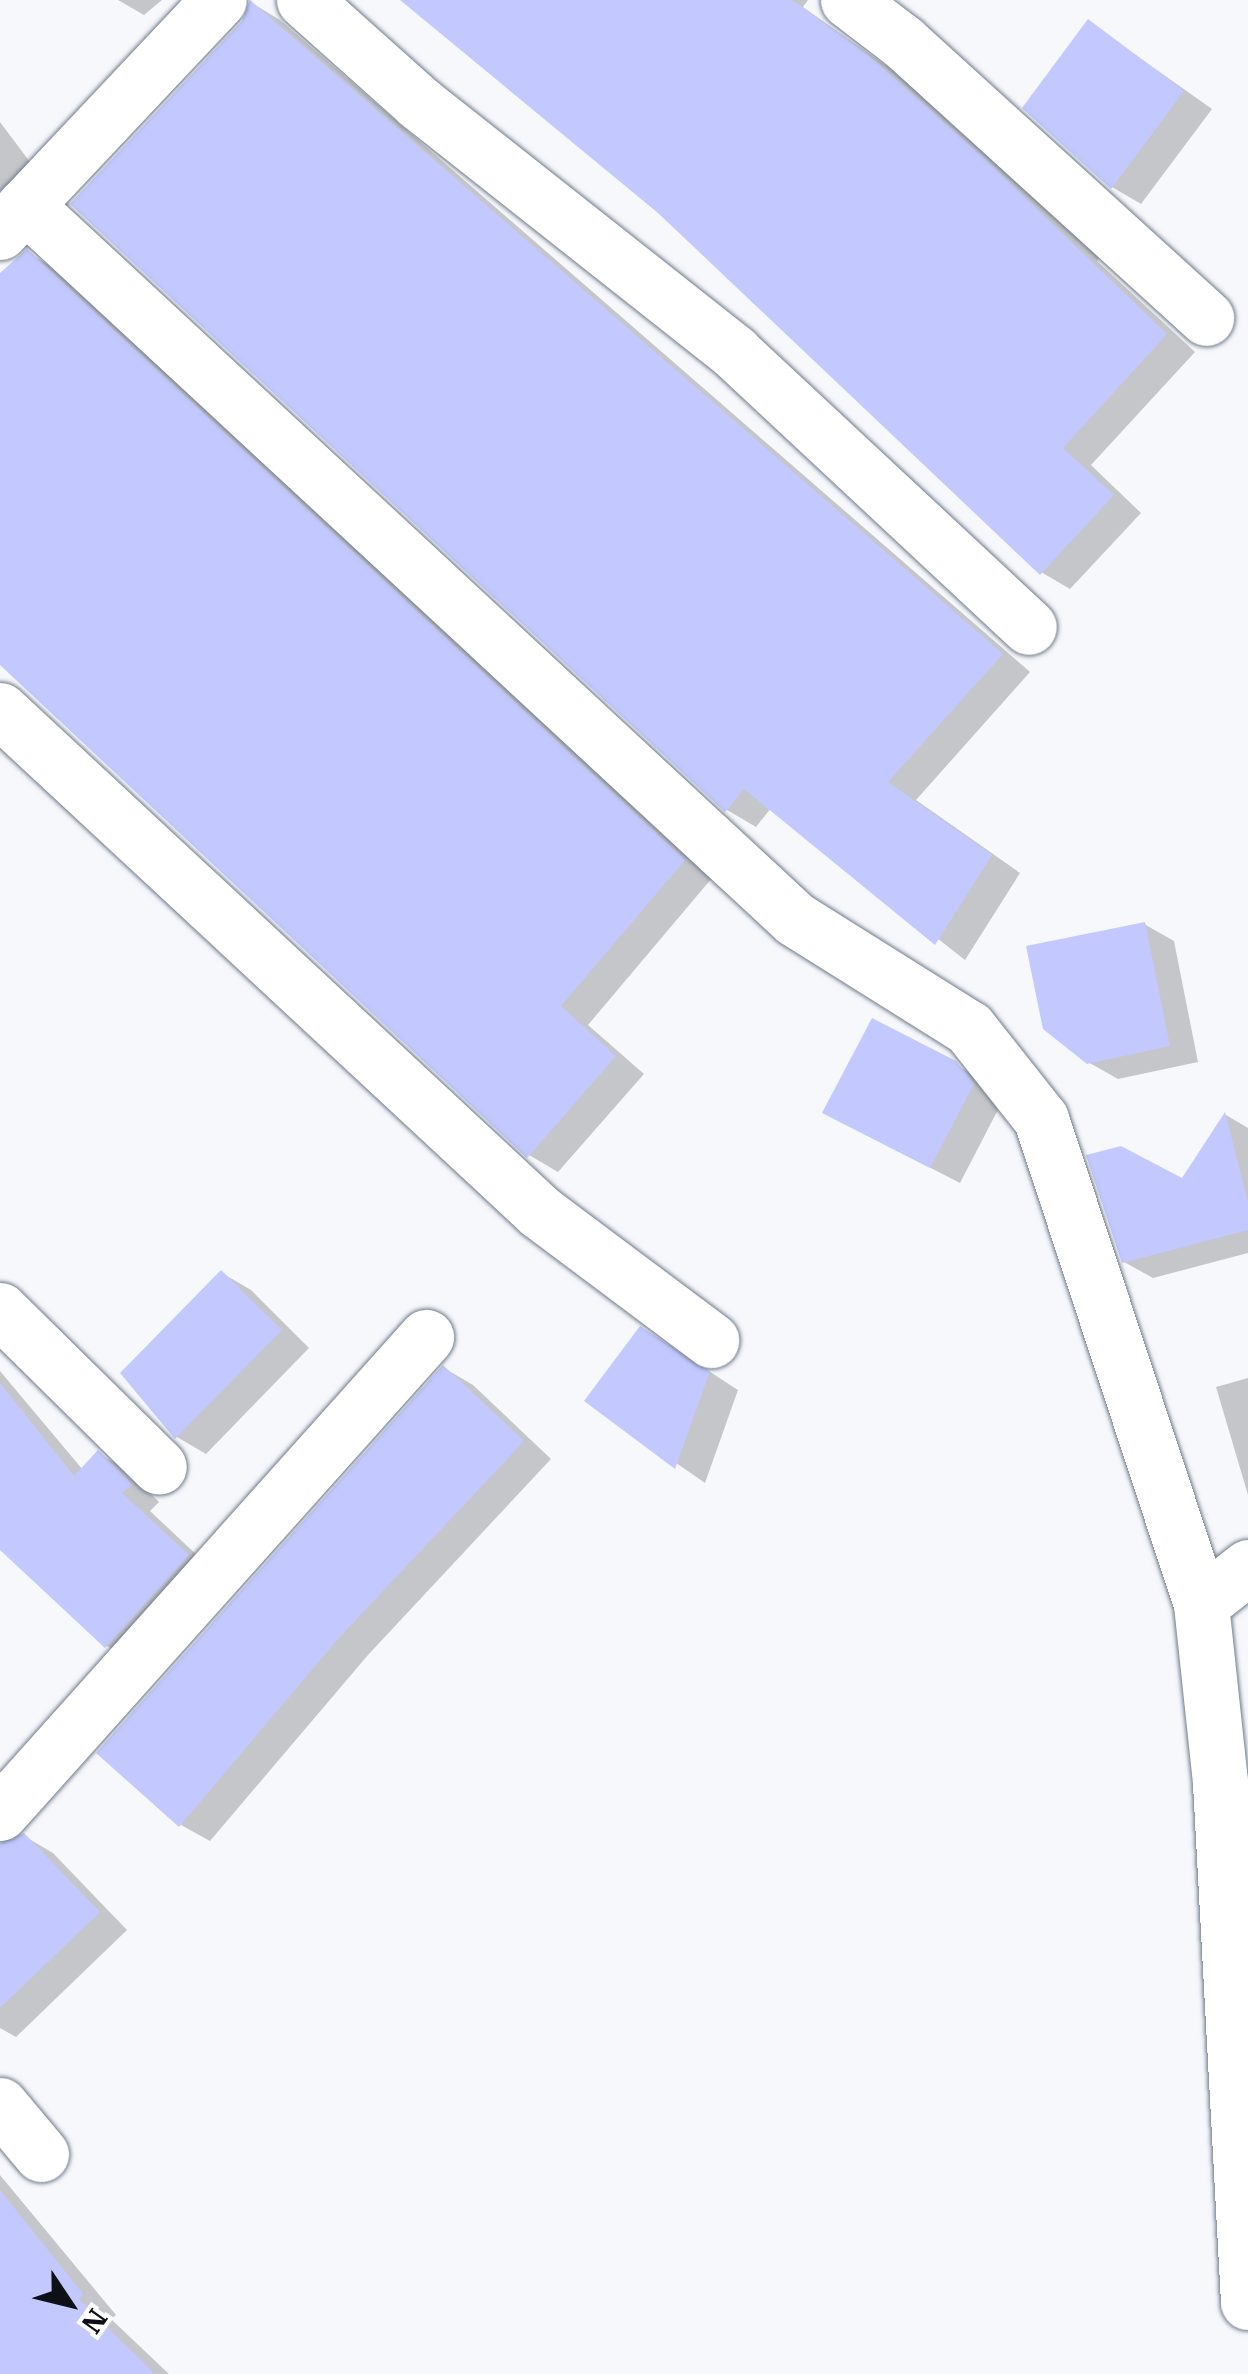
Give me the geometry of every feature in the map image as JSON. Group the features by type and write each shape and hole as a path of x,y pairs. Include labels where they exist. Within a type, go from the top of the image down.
{"street":[{"path":"219,0 12,218 795,920 969,1028 1041,1119 1201,1604 1234,1783 1248,2302"},
{"path":"304,0 418,102 734,352 1029,628"},
{"path":"848,0 903,42 1206,318"},
{"path":"0,710 540,1212 711,1340"},
{"path":"0,1310 159,1467"},
{"path":"0,1813 426,1337"},
{"path":"1201,1604 1248,1567"},
{"path":"0,2105 41,2154"}],"building":[{"path":"250,0 1003,654 888,782 992,855 935,945 744,789 725,812 70,204 242,21"},
{"path":"400,0 792,0 866,53 984,158 1167,334 1063,448 1114,495 1040,575 658,213"},
{"path":"1088,19 1184,91 1111,189 1022,108"},
{"path":"27,249 685,860 561,1006 616,1056 527,1158 0,665 0,273"},
{"path":"1145,922 1170,1046 1087,1064 1043,1029 1026,946"},
{"path":"872,1018 956,1061 974,1084 930,1168 822,1113"},
{"path":"1225,1112 1248,1202 1248,1230 1122,1263 1086,1155 1121,1146 1182,1178"},
{"path":"221,1270 282,1330 175,1439 120,1373"},
{"path":"640,1326 710,1371 675,1469 584,1401"},
{"path":"443,1365 524,1441 338,1639 179,1827 96,1753"},
{"path":"0,1383 74,1476 98,1450 132,1484 122,1493 189,1555 105,1648 0,1550"},
{"path":"24,1833 100,1912 0,2008 0,1843"},
{"path":"0,2190 84,2295 79,2299 155,2374 0,2374"}]}
